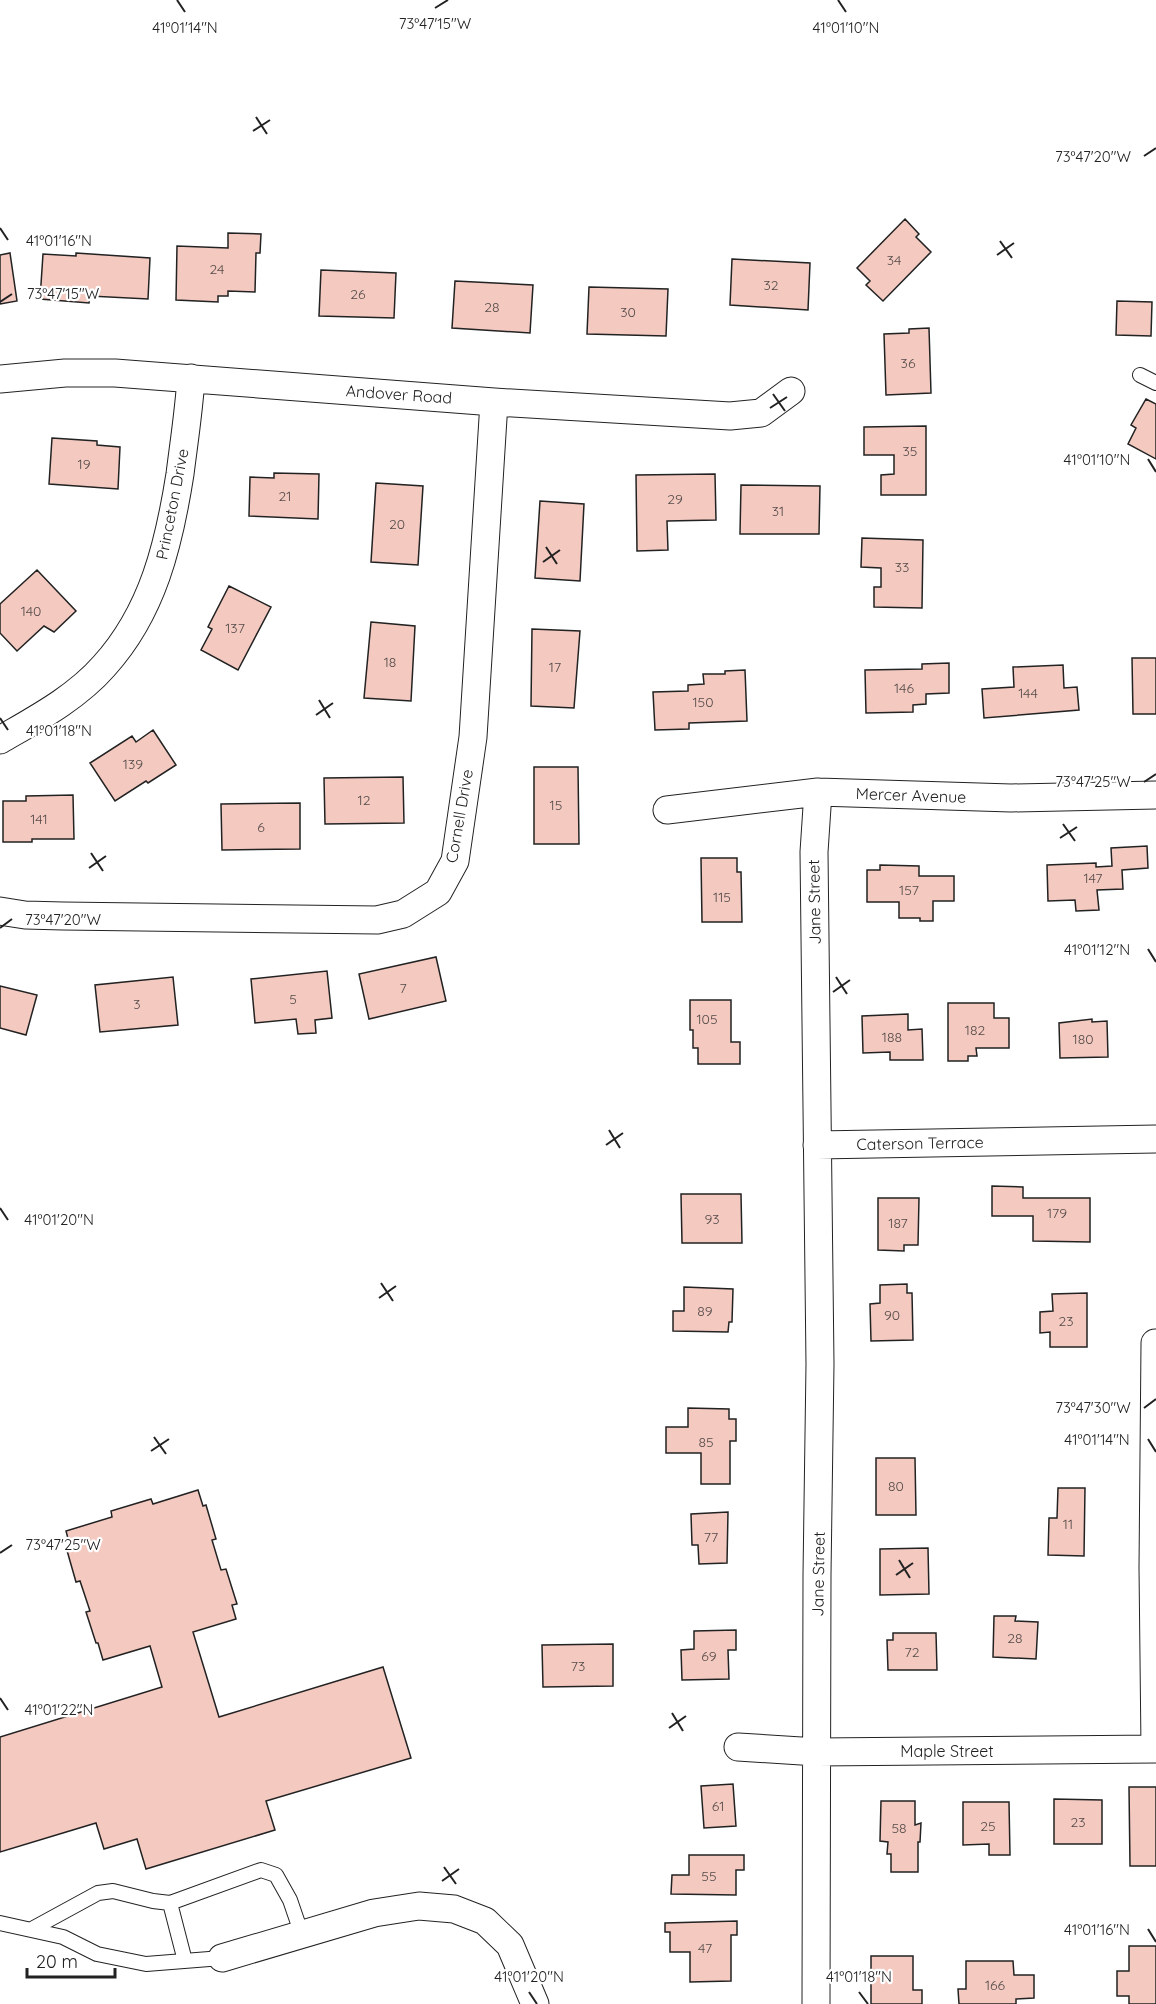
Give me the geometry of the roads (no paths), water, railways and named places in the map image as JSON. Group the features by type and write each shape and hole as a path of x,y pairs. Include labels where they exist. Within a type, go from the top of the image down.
{"street":[{"name":"Andover Road","path":"0,379 65,373 115,373 494,402 730,416 761,413 790,391"},
{"name":"Princeton Drive","path":"0,740 38,718 84,686 120,648 146,604 163,560 172,525 188,416 191,378"},
{"name":"Cornell Drive","path":"0,912 63,916 377,920 403,914 438,892 455,861 473,737 494,402"},
{"name":"Mercer Avenue","path":"667,810 818,792 1011,798 1156,795"},
{"name":"Jane Street","path":"816,2004 820,1364 814,852 818,792"},
{"name":"Caterson Terrace","path":"817,1145 1156,1139"},
{"path":"1155,1343 1153,1568 1156,1749"},
{"name":"Maple Street","path":"738,1748 817,1752 1156,1749"},
{"path":"222,1958 374,1913 419,1906 454,1909 485,1921 510,1945 535,2004"}],"lane":[{"path":"1140,375 1156,383"},
{"path":"32,1929 98,1893 113,1892 170,1903 261,1870 276,1875 290,1900 302,1935"},
{"path":"170,1903 185,1961"},
{"path":"0,1923 63,1937 98,1954 146,1964 222,1958"}]}
